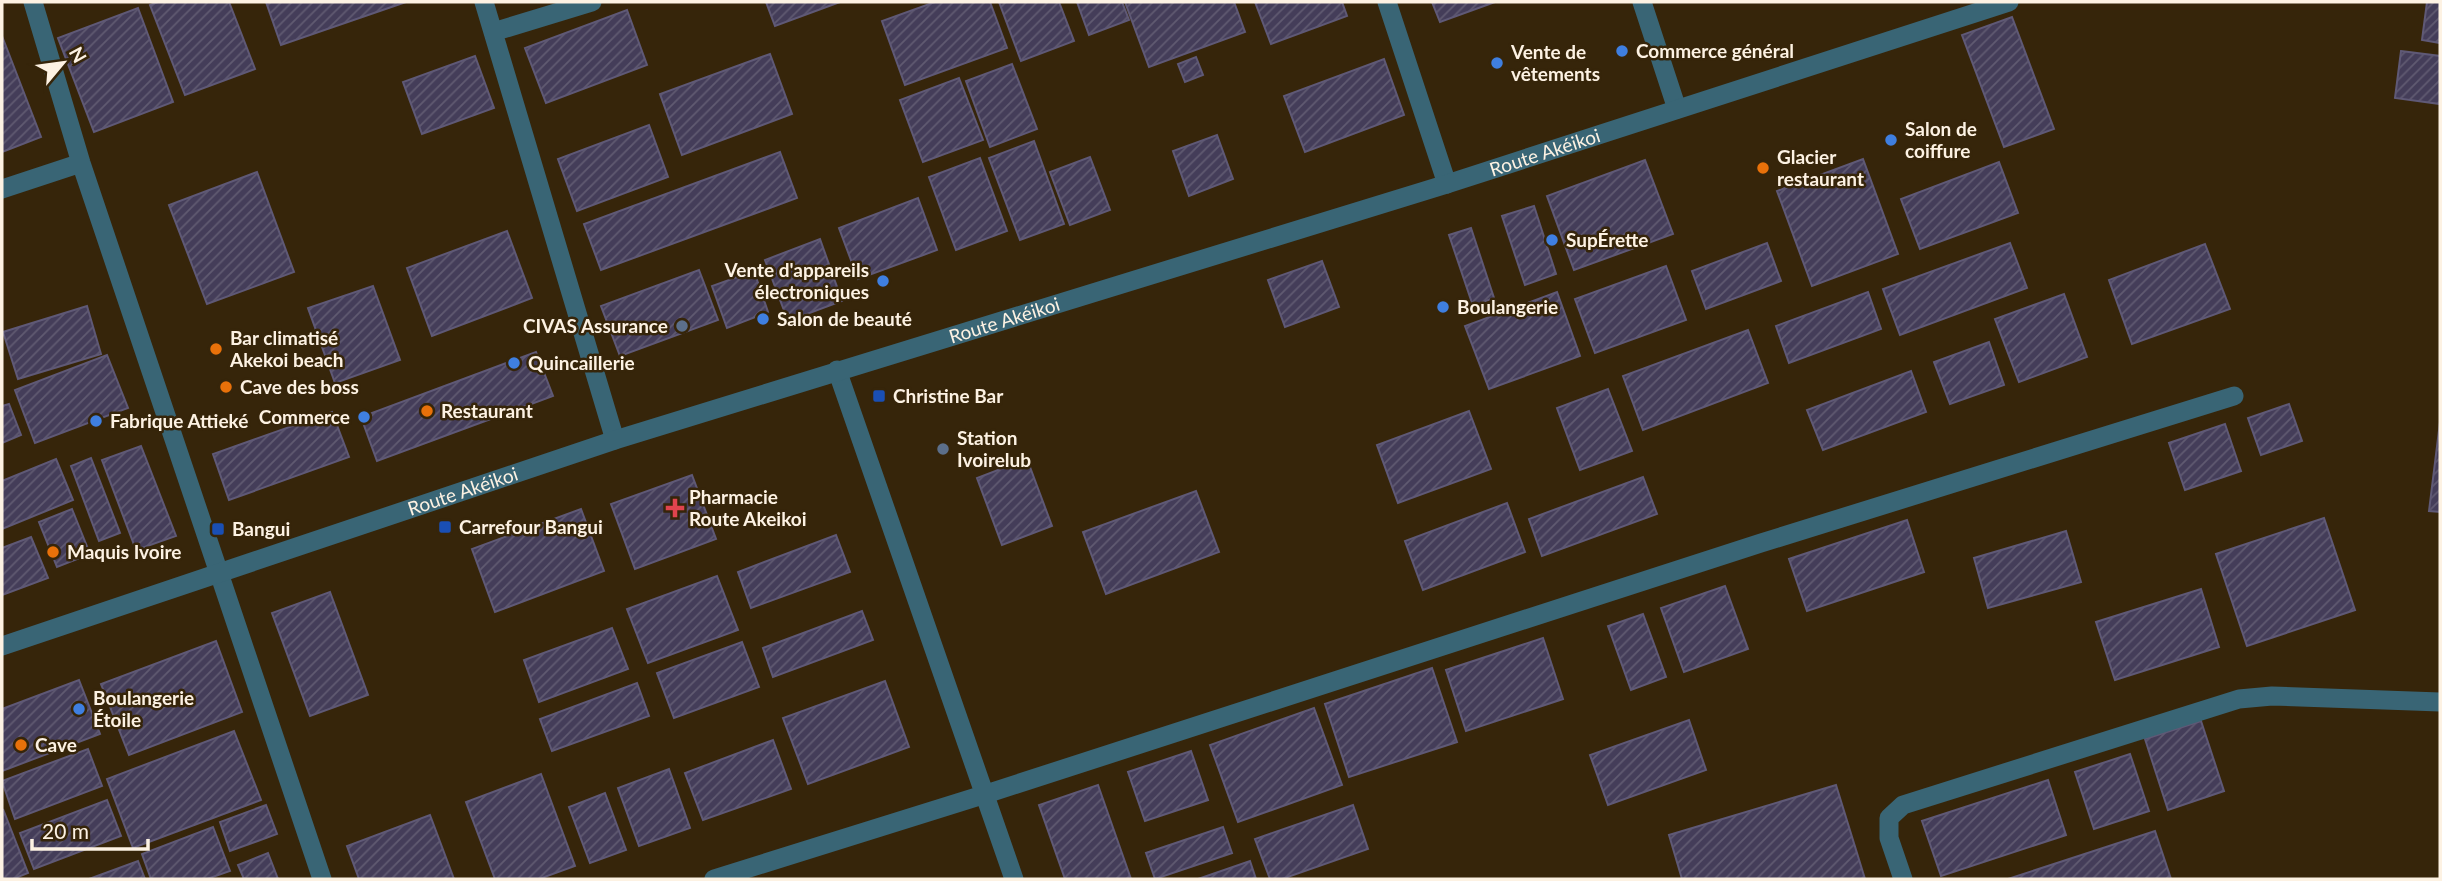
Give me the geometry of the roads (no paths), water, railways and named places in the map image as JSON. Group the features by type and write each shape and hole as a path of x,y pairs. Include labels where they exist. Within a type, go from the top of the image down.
{"street":[{"path":"33,2 81,163 322,879"},
{"path":"484,2 615,440"},
{"path":"493,32 592,2"},
{"path":"1387,2 1447,184"},
{"path":"1642,2 1677,109"},
{"name":"Route Akéikoi","path":"2,646 615,440 1447,184 2009,2"},
{"path":"2,189 81,163"},
{"path":"837,370 1014,879"},
{"path":"714,879 986,794 1761,543 2234,397"},
{"path":"1903,879 1889,838 1888,818 1903,805 2239,699 2272,695 2440,702"}],"place":[{"name":"Commerce général","path":"1622,51"},
{"name":"Vente de vêtements","path":"1497,63"},
{"name":"Salon de coiffure","path":"1891,140"},
{"name":"Glacier restaurant","path":"1763,168"},
{"name":"SupÉrette","path":"1552,240"},
{"name":"Vente d'appareils électroniques","path":"883,281"},
{"name":"Boulangerie","path":"1443,307"},
{"name":"Salon de beauté","path":"763,319"},
{"name":"CIVAS Assurance","path":"682,326"},
{"name":"Bar climatisé Akekoi beach","path":"216,349"},
{"name":"Quincaillerie","path":"514,363"},
{"name":"Cave des boss","path":"226,387"},
{"name":"Christine Bar","path":"879,396"},
{"name":"Restaurant","path":"427,411"},
{"name":"Commerce","path":"364,417"},
{"name":"Fabrique Attieké","path":"96,421"},
{"name":"Station Ivoirelub","path":"943,449"},
{"name":"Pharmacie Route Akeikoi","path":"675,508"},
{"name":"Carrefour Bangui","path":"445,527"},
{"name":"Bangui","path":"218,529"},
{"name":"Maquis Ivoire","path":"53,552"},
{"name":"Boulangerie Étoile","path":"79,709"},
{"name":"Cave","path":"21,745"}]}
